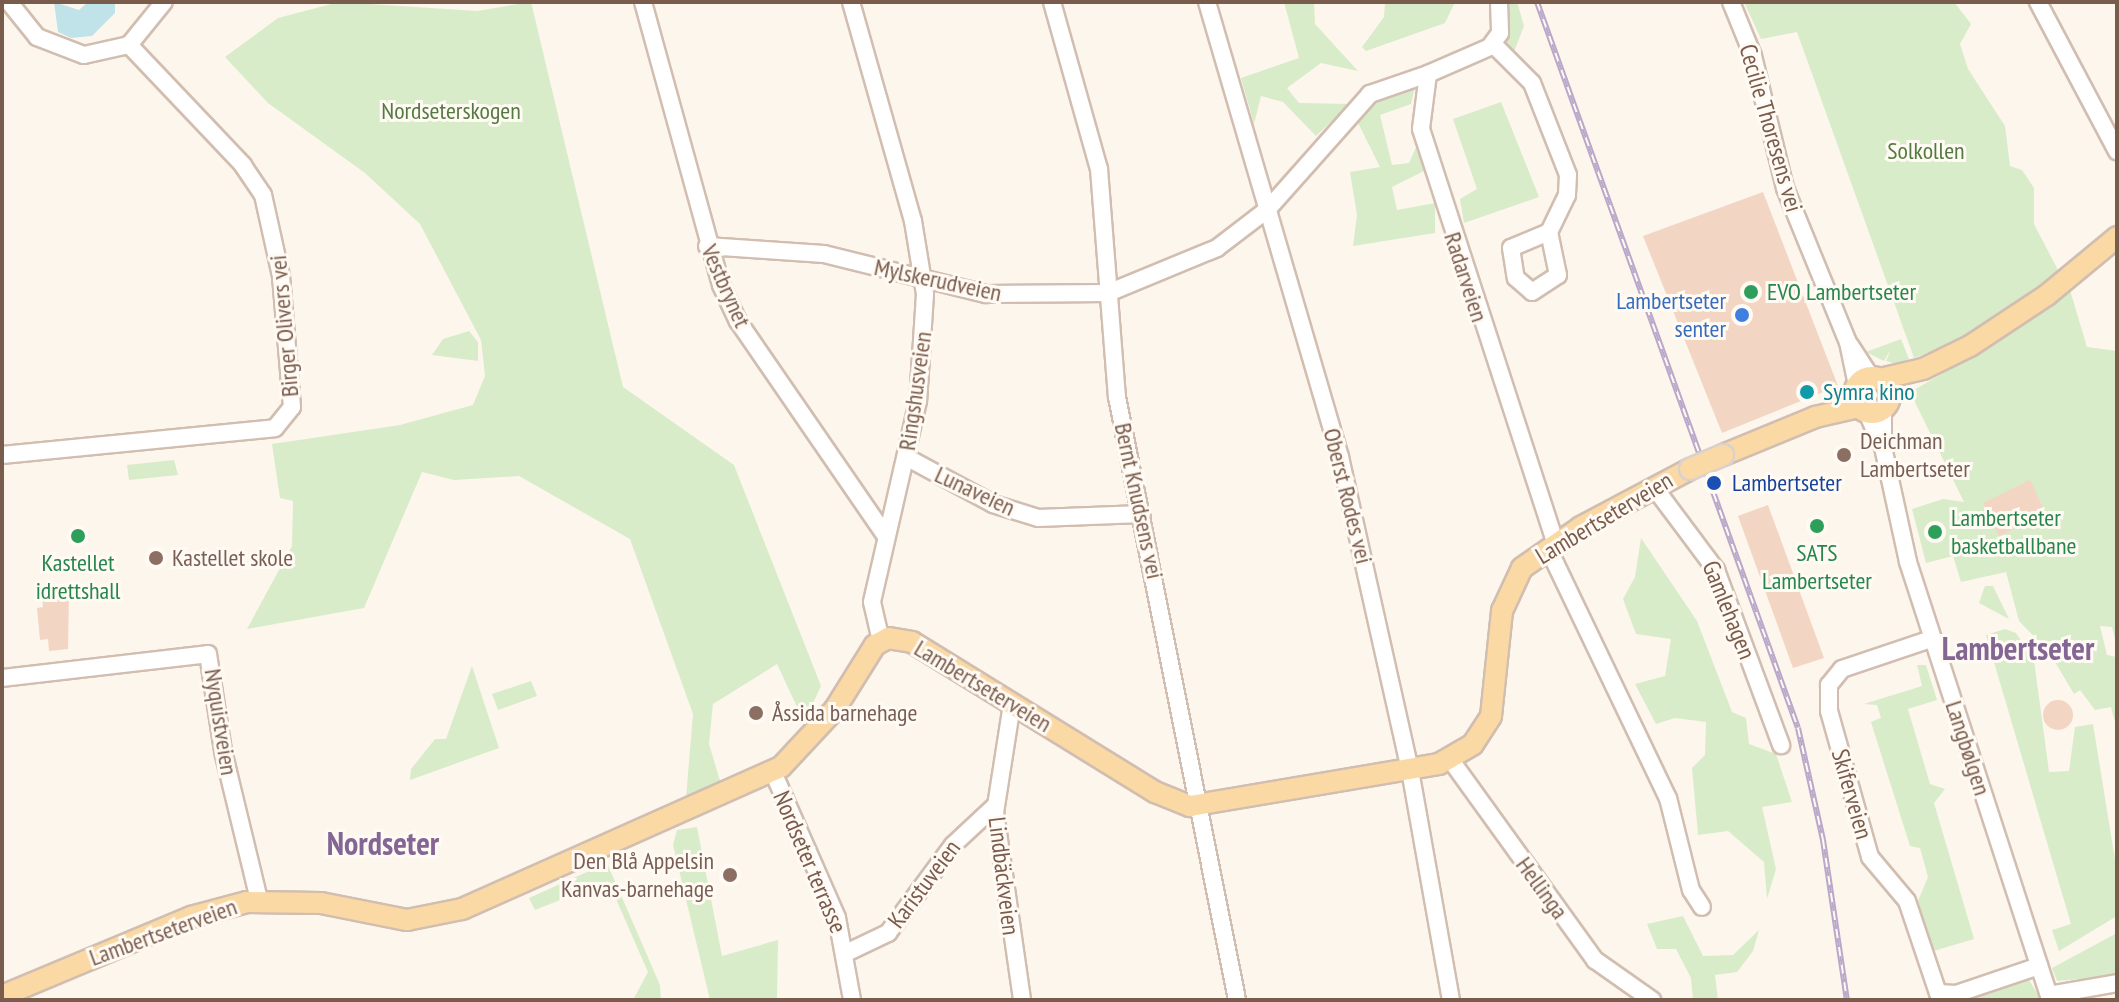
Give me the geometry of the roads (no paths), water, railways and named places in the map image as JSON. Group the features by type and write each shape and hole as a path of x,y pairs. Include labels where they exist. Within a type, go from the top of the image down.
{"main road":[{"name":"Lambertseterveien","path":"2,998 191,917 259,900 321,903 407,920 448,915 773,772 819,730 881,640 912,642 1162,796 1202,806 1410,770 1450,759 1473,744 1488,722 1507,593 1522,568 1552,546 1654,487 1690,469 1870,395 2010,322 2117,237"}],"street":[{"path":"9,2 29,31 60,51 84,55 129,45 164,2"},
{"name":"Vestbrynet","path":"643,2 707,246 738,321 885,535"},
{"name":"Ringshusveien","path":"851,2 913,221 924,280 922,375 872,602 881,640"},
{"name":"Bernt Knudsens vei","path":"1052,2 1099,169 1111,359 1202,806 1237,1000"},
{"name":"Oberst Rodes vei","path":"1207,2 1336,442 1410,770 1451,1000"},
{"path":"1428,74 1493,44 1502,24 1499,2"},
{"name":"Cecilie Thoresens vei","path":"1731,2 1753,56 1785,188 1870,395"},
{"path":"2038,2 2117,151"},
{"path":"1493,44 1532,83 1568,175 1567,195 1549,232"},
{"name":"Birger Olivers vei","path":"2,455 275,428 292,407 281,276 263,195 243,165 129,45"},
{"name":"Mylskerudveien","path":"707,246 824,254 924,280 1002,295 1108,293 1193,262 1268,209 1370,94 1428,74"},
{"name":"Radarveien","path":"1428,74 1421,111 1428,158 1552,546 1668,798 1691,890 1702,907"},
{"name":"Langbølgen","path":"1870,395 1931,639 2049,998"},
{"name":"Lunaveien","path":"906,457 993,504 1038,518 1142,514"},
{"name":"Gamlehagen","path":"1654,487 1716,570 1781,745"},
{"name":"Skiferveien","path":"1931,639 1842,669 1827,698 1870,857 1907,901 1932,985 1944,994 2039,966"},
{"name":"Nyquistveien","path":"2,678 208,654 223,751 259,900"},
{"name":"Lindbäckveien","path":"1012,704 995,806 1022,1000"},
{"name":"Hellinga","path":"1450,759 1595,960 1652,1000"},
{"name":"Nordseter terrasse","path":"773,772 846,953 852,1000"},
{"name":"Karistuveien","path":"846,953 888,933 968,827 995,806"},
{"path":"2049,998 2117,983"}],"water":[{"path":"54,2 79,10 88,2 115,2 115,13 92,36 71,38 58,32"}],"railway":[{"path":"1537,2 1798,728 1823,840 1847,1000"}],"place":[{"name":"EVO Lambertseter","path":"1751,292"},
{"name":"Lambertseter senter","path":"1742,315"},
{"name":"Symra kino","path":"1807,392"},
{"name":"Deichman Lambertseter","path":"1844,455"},
{"name":"Lambertseter","path":"1714,483"},
{"name":"SATS Lambertseter","path":"1817,526"},
{"name":"Lambertseter basketballbane","path":"1935,532"},
{"name":"Kastellet idrettshall","path":"78,536"},
{"name":"Kastellet skole","path":"156,558"},
{"name":"Åssida barnehage","path":"756,713"},
{"name":"Den Blå Appelsin Kanvas-barnehage","path":"730,875"}],"district":[{"name":"Lambertseter","path":"2018,648"},
{"name":"Nordseter","path":"383,843"}],"park label":[{"name":"Nordseterskogen","path":"451,111"},
{"name":"Solkollen","path":"1926,151"}]}
